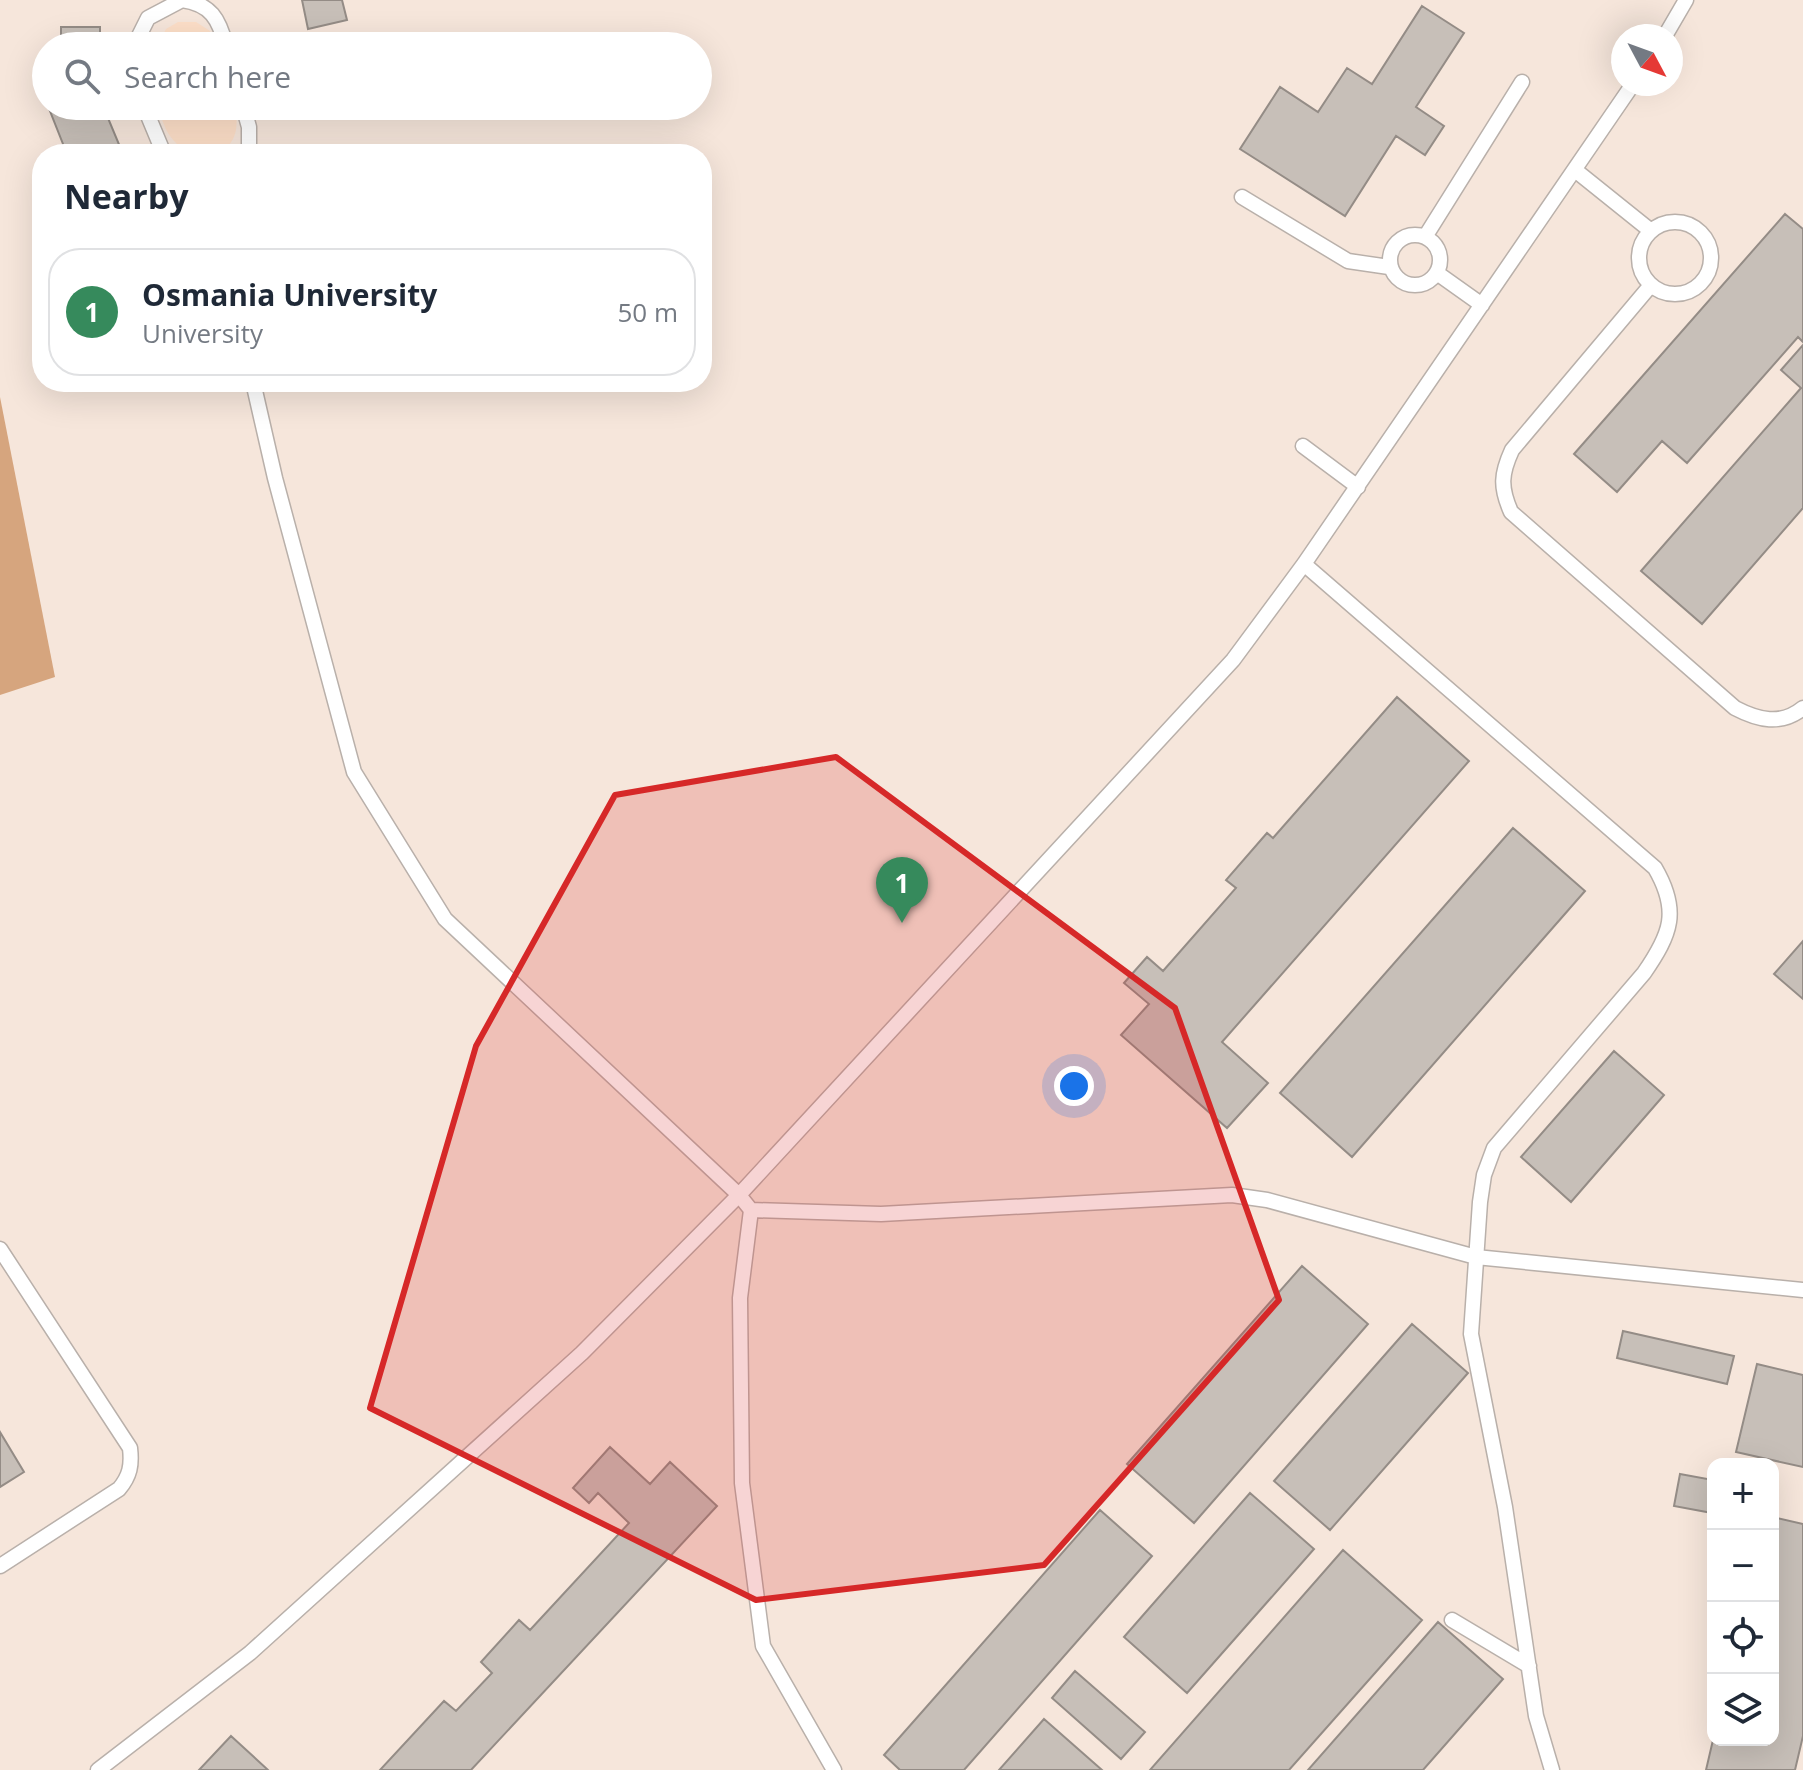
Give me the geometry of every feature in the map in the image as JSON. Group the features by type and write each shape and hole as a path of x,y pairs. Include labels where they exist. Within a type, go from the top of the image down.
{"lane":[{"path":"141,32 148,18 182,0 204,5 214,14 221,32"},
{"path":"1672,24 1686,0"},
{"path":"1425,237 1522,82"},
{"path":"98,1770 250,1653 582,1353 739,1195 1233,660 1358,487 1625,96"},
{"path":"150,120 160,144"},
{"path":"247,120 249,144"},
{"path":"1575,170 1651,231"},
{"path":"1242,197 1348,261 1389,267"},
{"path":"1673,222 1685,223 1705,237 1711,259 1703,281 1684,293 1661,291 1651,285 1640,264 1643,241 1651,231 1673,222"},
{"path":"1425,237 1437,248 1437,273 1423,285 1415,286 1398,280 1389,267 1391,251 1401,239 1425,237"},
{"path":"1437,273 1482,305"},
{"path":"1651,285 1512,450 1502,471 1502,492 1511,512 1735,708 1755,719 1774,720 1793,716 1803,708"},
{"path":"255,392 275,478 354,772 445,919 739,1195 751,1210 740,1298 742,1483 763,1646 834,1770"},
{"path":"1303,446 1358,487"},
{"path":"1304,564 1655,868 1671,905 1662,946 1644,973 1494,1148 1484,1175 1471,1334 1505,1507 1536,1716 1552,1770"},
{"path":"751,1210 881,1214 1232,1195 1267,1200 1476,1257 1803,1290"},
{"path":"0,1249 130,1448 131,1463 127,1479 119,1489 0,1566"},
{"path":"1452,1620 1529,1666"}],"highlighted area":[{"path":"836,757 1175,1008 1279,1300 1044,1565 756,1600 370,1408 476,1046 615,795"}],"shaded area":[{"path":"0,0 1803,0 1803,1770 0,1770"},
{"path":"178,22 196,22 210,32 164,32"},
{"path":"162,120 236,120 237,123 229,144 178,144"},
{"path":"0,397 55,677 0,695"}],"building":[{"path":"302,0 342,0 347,20 308,29"},
{"path":"1422,6 1464,33 1416,107 1444,126 1425,155 1396,136 1345,216 1240,149 1280,87 1318,112 1347,68 1372,84"},
{"path":"61,27 100,27 100,32 61,32"},
{"path":"54,120 109,120 119,144 63,144"},
{"path":"1785,214 1803,229 1803,342 1798,337 1687,463 1662,441 1617,492 1574,454"},
{"path":"1803,345 1803,508 1702,624 1641,571 1801,388 1781,370"},
{"path":"1397,697 1469,761 1222,1042 1268,1083 1227,1128 1121,1035 1149,1004 1124,983 1147,957 1163,971 1236,888 1226,880 1267,833 1273,838"},
{"path":"1513,828 1585,891 1352,1157 1280,1093"},
{"path":"1803,941 1803,999 1774,974"},
{"path":"1614,1051 1664,1095 1571,1202 1521,1157"},
{"path":"1302,1266 1368,1324 1194,1523 1127,1464"},
{"path":"1412,1324 1468,1373 1330,1530 1274,1481"},
{"path":"1623,1331 1734,1356 1727,1384 1617,1358"},
{"path":"1757,1364 1803,1375 1803,1467 1779,1462 1779,1458 1736,1452"},
{"path":"0,1432 24,1472 0,1487"},
{"path":"610,1447 650,1484 670,1462 717,1506 471,1770 380,1770 444,1701 456,1711 492,1673 481,1662 519,1620 530,1630 629,1523 598,1493 589,1503 573,1488"},
{"path":"1680,1474 1707,1479 1707,1512 1674,1506"},
{"path":"1250,1493 1314,1549 1187,1693 1124,1637"},
{"path":"1100,1510 1152,1556 964,1770 900,1770 884,1755"},
{"path":"1779,1518 1803,1524 1803,1736 1795,1770 1706,1770 1712,1746 1779,1746"},
{"path":"1343,1550 1422,1620 1289,1770 1150,1770"},
{"path":"1438,1622 1503,1679 1423,1770 1308,1770"},
{"path":"1075,1671 1145,1732 1121,1759 1052,1698"},
{"path":"1044,1719 1102,1770 999,1770"},
{"path":"231,1736 268,1770 199,1770"}],"place":[{"name":"Osmania University","path":"902,923"}]}
